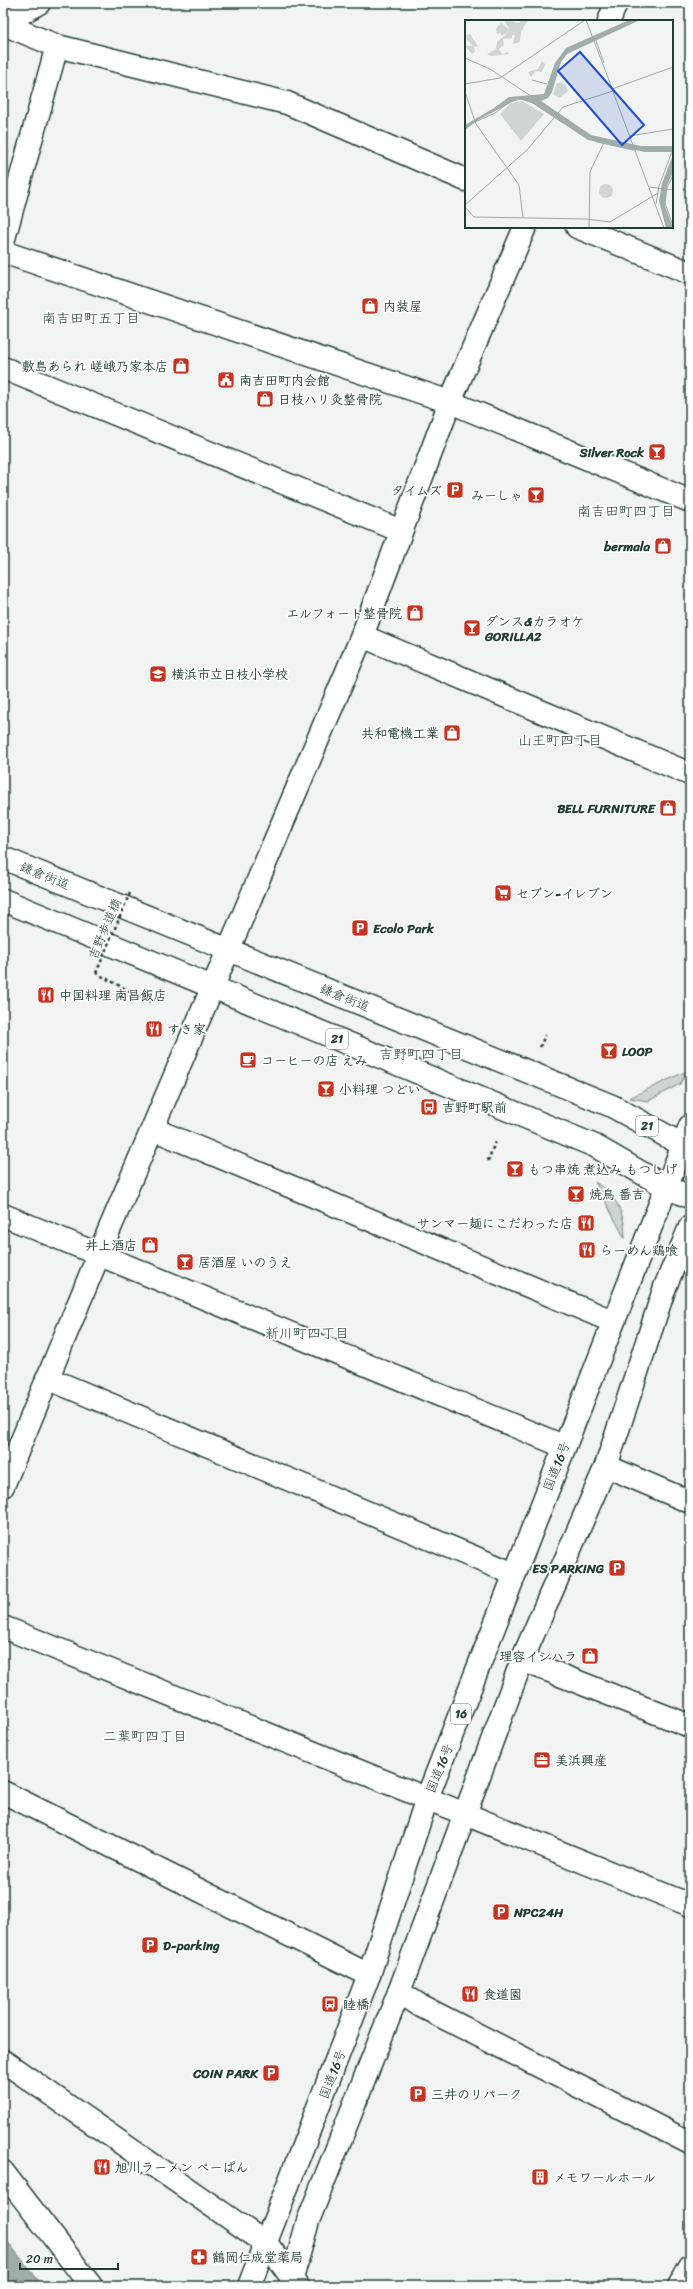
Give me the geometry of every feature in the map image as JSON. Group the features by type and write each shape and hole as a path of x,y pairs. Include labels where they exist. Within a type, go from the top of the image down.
{"main road":[{"path":"3,24 39,3"},
{"path":"609,20 616,3"},
{"path":"3,24 56,46 287,103 465,180"},
{"path":"3,242 56,46"},
{"path":"3,1486 99,1254 362,636 450,402 525,228"},
{"path":"579,228 690,273"},
{"path":"3,252 450,402 690,501"},
{"path":"3,368 402,531"},
{"path":"362,636 690,774"},
{"name":"鎌倉街道","path":"3,858 612,1106 688,1140"},
{"name":"21","path":"3,900 595,1146 666,1187"},
{"path":"153,1128 612,1320"},
{"name":"国道16号","path":"249,2286 267,2244 369,1975 427,1798 612,1320 666,1187 688,1140"},
{"path":"666,1187 690,1198"},
{"path":"3,1215 563,1446"},
{"path":"294,2284 308,2221 399,1992 522,1660 606,1466 665,1287 690,1227"},
{"path":"47,1378 514,1574"},
{"path":"606,1466 690,1502"},
{"path":"3,1627 690,1905"},
{"path":"522,1660 690,1726"},
{"path":"3,1792 369,1975"},
{"path":"399,1992 421,2006 690,2143"},
{"path":"3,2061 267,2244 294,2284"},
{"path":"3,2172 91,2286"},
{"path":"679,2286 690,2266"}],"path":[{"name":"吉野歩道橋","path":"130,893 96,973 150,1002"},
{"path":"538,1052 545,1035"},
{"path":"488,1161 495,1142"}],"shaded area":[{"path":"687,1071 680,1084 648,1101 629,1098"},
{"path":"595,1182 609,1193 618,1206 625,1230 625,1239"},
{"path":"3,2236 43,2286 3,2286"}],"place":[{"name":"内装屋","path":"370,306"},
{"name":"敷島あられ 嵯峨乃家本店","path":"181,366"},
{"name":"南吉田町内会館","path":"226,380"},
{"name":"日枝ハリ灸整骨院","path":"265,399"},
{"name":"Silver Rock","path":"657,452"},
{"name":"タイムズ","path":"455,490"},
{"name":"みーしゃ","path":"536,495"},
{"name":"bermala","path":"663,546"},
{"name":"エルフォート整骨院","path":"415,613"},
{"name":"ダンス&カラオケ GORILLA2","path":"472,628"},
{"name":"横浜市立日枝小学校","path":"158,674"},
{"name":"共和電機工業","path":"452,733"},
{"name":"BELL FURNITURE","path":"668,808"},
{"name":"セブン-イレブン","path":"503,893"},
{"name":"Ecolo Park","path":"360,928"},
{"name":"中国料理 南昌飯店","path":"46,995"},
{"name":"すき家","path":"154,1029"},
{"name":"LOOP","path":"609,1051"},
{"name":"コーヒーの店 えみ","path":"248,1060"},
{"name":"小料理 つどい","path":"326,1089"},
{"name":"吉野町駅前","path":"429,1107"},
{"name":"もつ串焼 煮込み もつしげ","path":"515,1169"},
{"name":"焼鳥 番吉","path":"576,1194"},
{"name":"サンマー麺にこだわった店","path":"586,1223"},
{"name":"井上酒店","path":"150,1245"},
{"name":"らーめん鶏喰","path":"587,1250"},
{"name":"居酒屋 いのうえ","path":"185,1262"},
{"name":"ES PARKING","path":"617,1568"},
{"name":"理容イシハラ","path":"590,1656"},
{"name":"美浜興産","path":"542,1760"},
{"name":"NPC24H","path":"501,1912"},
{"name":"D-parking","path":"150,1945"},
{"name":"食道園","path":"470,1994"},
{"name":"睦橋","path":"330,2004"},
{"name":"COIN PARK","path":"271,2073"},
{"name":"三井のリパーク","path":"418,2094"},
{"name":"旭川ラーメン ぺーぱん","path":"102,2167"},
{"name":"メモワールホール","path":"540,2177"},
{"name":"鶴岡仁成堂薬局","path":"199,2257"}],"district":[{"name":"南吉田町五丁目","path":"91,318"},
{"name":"南吉田町四丁目","path":"626,511"},
{"name":"山王町四丁目","path":"560,740"},
{"name":"吉野町四丁目","path":"421,1054"},
{"name":"新川町四丁目","path":"307,1333"},
{"name":"二葉町四丁目","path":"145,1736"}]}
